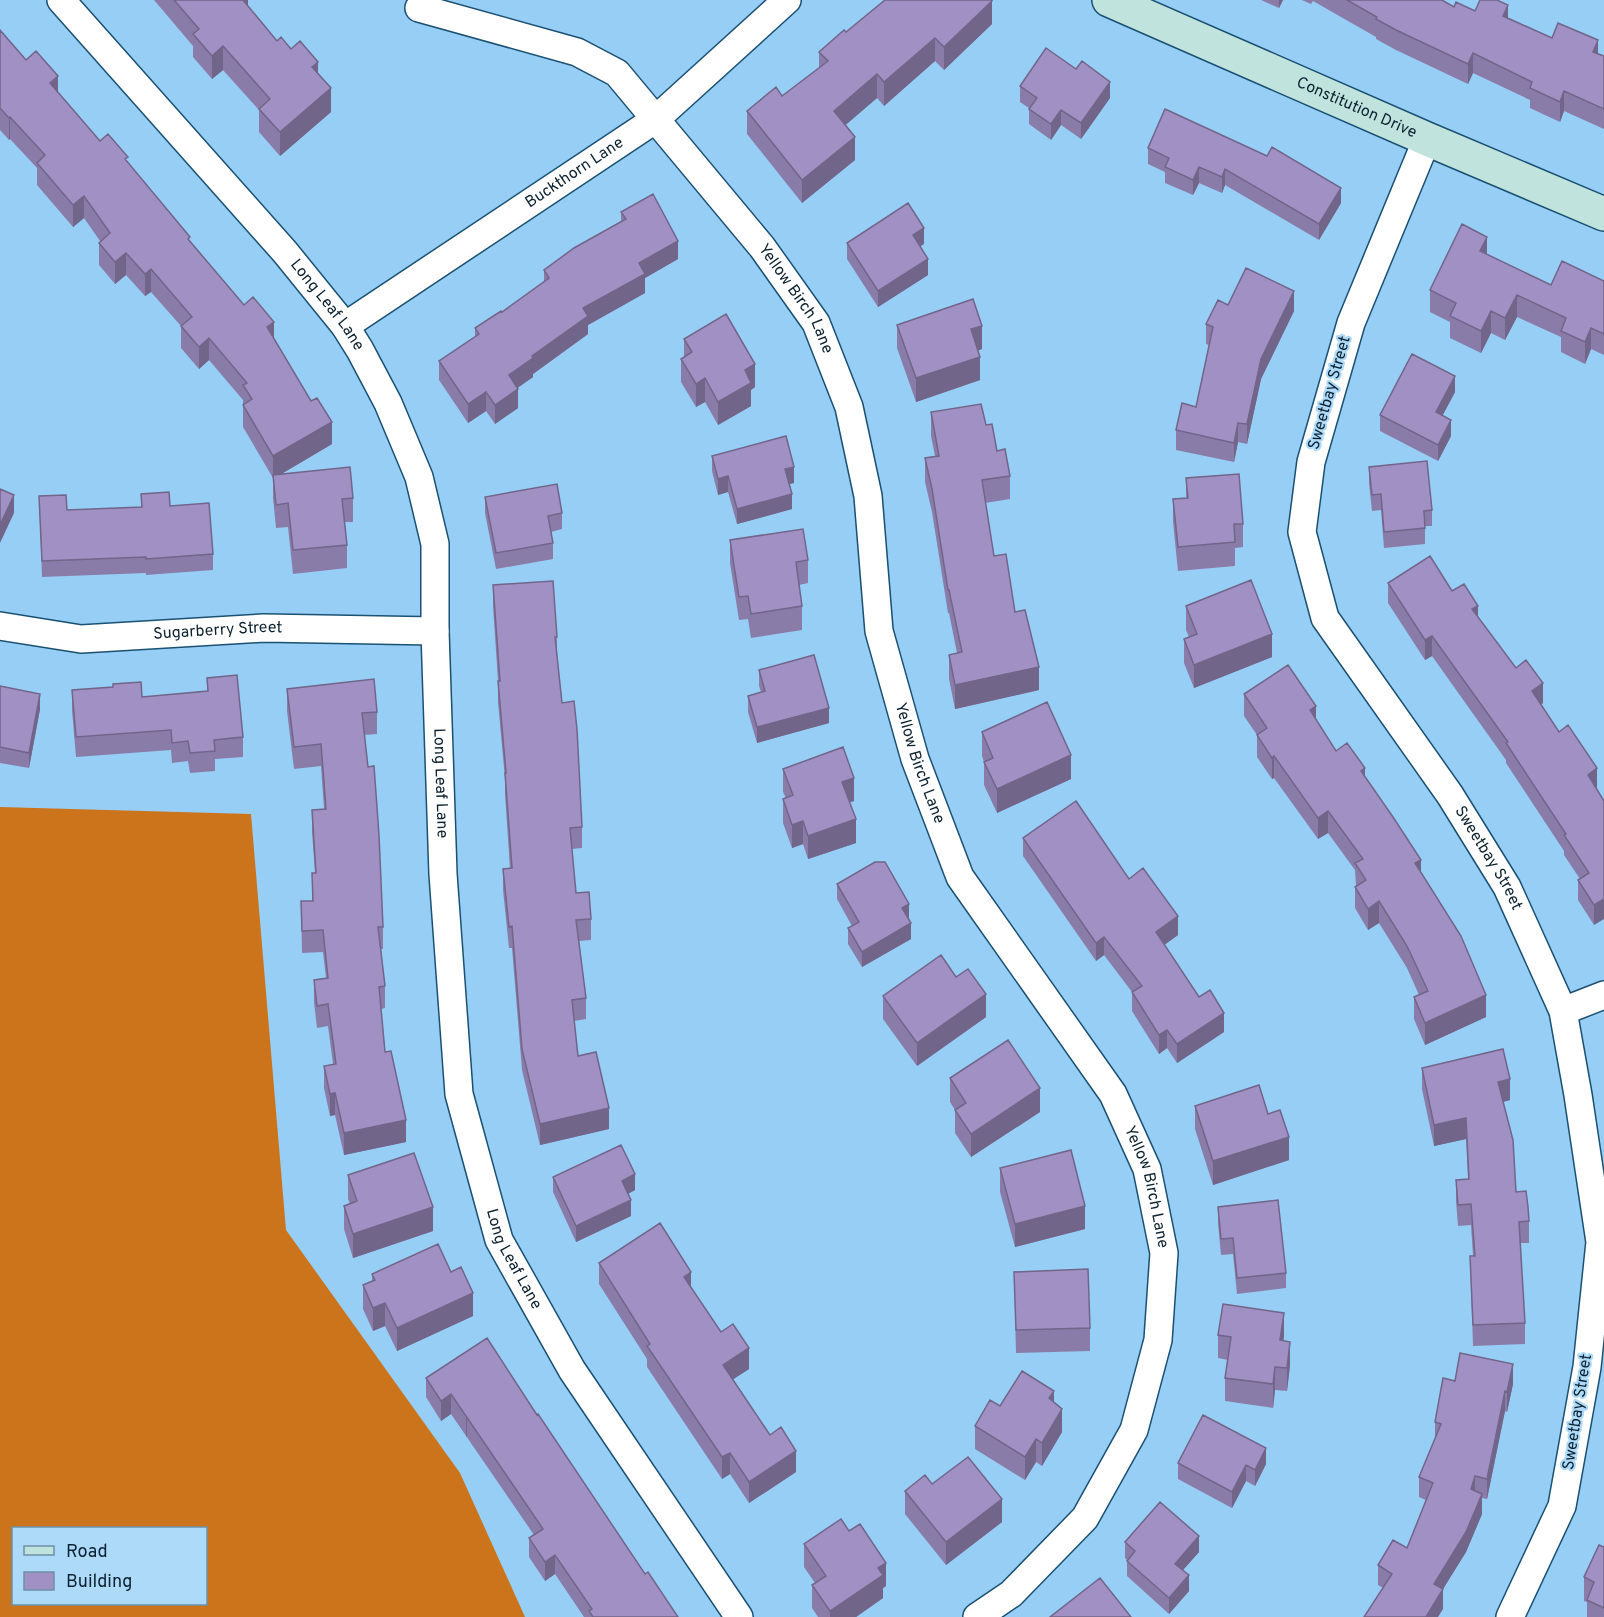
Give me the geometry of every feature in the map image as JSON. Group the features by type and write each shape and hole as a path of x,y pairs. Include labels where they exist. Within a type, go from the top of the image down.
{"street":[{"name":"Long Leaf Lane","path":"61,0 285,252 345,326 388,403 419,477 435,544 435,632 442,874 459,1094 499,1239 572,1370 739,1617"},
{"name":"Buckthorn Lane","path":"345,326 656,119 787,0"},
{"name":"Constitution Drive","path":"1109,0 1604,214"},
{"name":"Yellow Birch Lane","path":"419,8 577,52 617,73 762,247 816,323 849,407 868,496 879,631 915,759 960,877 1113,1094 1147,1170 1164,1253 1158,1340 1134,1430 1085,1518 1011,1594 977,1617"},
{"name":"Sweetbay Street","path":"1427,139 1351,322 1311,462 1302,532 1325,618 1450,795 1507,887 1563,1011 1600,1242 1587,1367 1562,1506 1510,1617"},
{"name":"Sugarberry Street","path":"0,627 81,639 264,628 435,632"},
{"path":"1563,1011 1604,995"}],"shaded area":[{"path":"0,807 251,814 286,1230 460,1473 525,1617 0,1617"}],"building":[{"path":"174,0 243,0 277,41 281,37 291,49 300,41 318,62 312,67 331,88 280,132 259,109 270,99 223,46 212,56 193,34 199,29"},
{"path":"885,0 992,1 944,47 935,38 884,82 877,74 834,111 855,137 802,180 747,111 776,87 782,96 828,61 819,52 844,30 846,32"},
{"path":"1347,0 1442,0 1454,7 1456,2 1475,11 1480,0 1497,0 1508,5 1503,16 1552,38 1558,23 1598,40 1593,52 1604,56 1604,109 1564,91 1560,102 1530,88 1532,82 1473,53 1468,64 1396,30"},
{"path":"0,30 26,60 36,51 58,76 50,83 100,141 108,134 128,157 125,159 190,237 188,239 244,305 253,297 274,322 267,327 311,401 317,398 332,422 273,456 243,405 252,399 243,385 247,383 209,338 199,347 181,326 192,317 151,269 145,274 126,253 115,262 99,243 110,233 84,196 73,205 37,163 45,155 0,108"},
{"path":"1046,48 1076,69 1082,61 1110,82 1081,123 1061,110 1051,124 1029,109 1037,98 1020,86"},
{"path":"1165,109 1267,156 1272,147 1341,188 1319,224 1225,169 1222,177 1199,167 1193,180 1165,167 1169,158 1148,148"},
{"path":"653,194 678,241 639,263 645,274 583,308 588,316 509,375 518,389 495,405 486,392 468,404 439,361 479,334 475,328 502,312 549,278 544,270 574,248 626,219 621,212"},
{"path":"908,203 924,228 913,235 928,259 878,291 847,243"},
{"path":"1462,224 1487,237 1480,251 1551,285 1562,261 1604,281 1604,334 1591,328 1585,342 1561,331 1566,318 1517,295 1505,318 1491,311 1481,331 1450,316 1456,303 1430,290"},
{"path":"1246,268 1294,291 1261,359 1247,424 1238,423 1234,443 1176,430 1182,403 1196,407 1213,327 1206,324 1218,300 1228,305"},
{"path":"973,299 982,326 971,329 980,357 916,378 897,325"},
{"path":"726,314 755,364 745,370 751,383 718,402 705,378 696,384 681,359 692,352 684,339"},
{"path":"1412,354 1455,376 1436,412 1451,420 1438,445 1380,415"},
{"path":"981,404 986,425 992,424 997,451 1005,449 1010,476 982,480 994,556 1006,554 1015,612 1025,610 1039,667 955,685 949,655 962,652 948,590 925,458 939,456 931,412"},
{"path":"786,436 794,467 785,469 792,494 737,509 728,476 718,479 712,456"},
{"path":"1427,461 1432,510 1424,511 1425,528 1384,532 1381,494 1372,495 1369,467"},
{"path":"350,467 353,498 342,499 347,545 293,550 288,503 276,505 273,475"},
{"path":"1239,474 1243,524 1234,524 1235,542 1178,547 1173,499 1188,498 1186,478"},
{"path":"557,484 562,513 548,516 553,543 496,553 485,497"},
{"path":"0,489 14,495 0,525"},
{"path":"169,492 170,506 209,503 213,554 146,559 146,557 42,561 39,496 66,495 67,510 142,507 141,494"},
{"path":"803,529 808,560 796,562 802,606 751,614 748,596 739,597 730,540"},
{"path":"1430,556 1452,591 1464,584 1478,606 1472,609 1516,668 1526,660 1543,683 1532,691 1559,732 1568,725 1597,768 1588,775 1604,801 1604,899 1594,905 1578,880 1589,873 1506,743 1508,742 1432,636 1425,640 1388,583"},
{"path":"1251,580 1272,634 1194,665 1184,639 1197,634 1186,606"},
{"path":"553,581 557,637 555,637 562,703 574,701 577,729 582,827 570,828 576,893 589,892 591,919 576,920 586,998 572,1000 578,1056 596,1052 609,1108 540,1124 522,1049 512,926 509,927 503,869 512,868 493,585"},
{"path":"814,655 829,708 757,727 748,696 765,691 759,670"},
{"path":"1288,665 1316,706 1310,710 1336,751 1347,743 1365,768 1361,771 1421,860 1415,863 1461,936 1486,995 1425,1023 1414,997 1428,991 1407,946 1379,901 1368,909 1355,887 1366,880 1355,863 1363,859 1328,811 1318,818 1257,735 1267,728 1244,694"},
{"path":"237,675 243,737 214,740 215,751 190,753 188,741 172,743 171,730 76,737 72,690 141,682 142,697 208,691 207,678"},
{"path":"374,679 377,712 362,713 368,767 374,766 379,835 383,927 378,927 385,986 379,987 385,1052 391,1051 406,1120 344,1133 335,1093 330,1094 324,1066 336,1064 328,1004 317,1006 314,980 328,978 323,930 302,931 301,901 313,901 312,873 316,873 312,810 326,809 321,744 294,747 287,689"},
{"path":"0,686 40,694 29,753 0,747"},
{"path":"1047,702 1071,755 997,789 984,762 993,758 982,732"},
{"path":"843,747 854,778 842,782 856,819 808,836 803,821 792,825 783,799 793,795 783,769"},
{"path":"1076,801 1129,879 1143,868 1178,916 1156,932 1199,997 1210,990 1224,1013 1177,1044 1167,1030 1159,1035 1132,992 1142,986 1104,937 1096,943 1023,838"},
{"path":"875,862 885,862 909,904 902,908 911,923 862,952 848,928 859,922 837,884"},
{"path":"941,955 956,977 968,969 986,994 917,1043 883,996"},
{"path":"1008,1040 1040,1088 971,1134 955,1110 966,1103 950,1078"},
{"path":"1503,1049 1510,1079 1498,1082 1513,1140 1516,1192 1526,1191 1528,1207 1529,1221 1519,1222 1525,1323 1473,1325 1470,1256 1475,1256 1471,1204 1458,1205 1456,1180 1469,1179 1466,1118 1434,1125 1422,1068"},
{"path":"1259,1085 1268,1114 1280,1110 1289,1137 1213,1161 1195,1106"},
{"path":"621,1145 635,1174 622,1181 631,1200 576,1226 553,1177"},
{"path":"1071,1150 1085,1206 1015,1224 1000,1168"},
{"path":"414,1153 433,1207 353,1234 344,1206 357,1201 348,1175"},
{"path":"1278,1200 1286,1273 1237,1278 1233,1238 1221,1239 1218,1207"},
{"path":"660,1223 691,1272 684,1277 721,1332 733,1324 749,1348 723,1365 770,1435 781,1427 796,1451 749,1482 730,1453 722,1457 647,1346 650,1344 599,1263"},
{"path":"438,1244 451,1272 461,1267 473,1293 397,1328 385,1303 373,1308 363,1285 375,1280 372,1274"},
{"path":"1088,1269 1090,1328 1016,1330 1014,1272"},
{"path":"1223,1304 1284,1313 1280,1340 1290,1342 1287,1368 1275,1367 1273,1384 1225,1378 1231,1337 1218,1335"},
{"path":"487,1338 645,1574 648,1572 678,1617 593,1617 589,1611 592,1609 555,1555 545,1562 529,1538 543,1529 451,1394 441,1401 426,1378"},
{"path":"1460,1353 1513,1364 1507,1392 1505,1391 1487,1479 1475,1476 1471,1489 1482,1494 1466,1532 1434,1584 1443,1589 1426,1617 1364,1617 1392,1574 1378,1565 1393,1540 1407,1548 1433,1483 1419,1477 1441,1424 1435,1422 1443,1378 1455,1381"},
{"path":"1022,1371 1054,1391 1049,1398 1062,1409 1042,1443 1036,1439 1025,1457 975,1426 990,1400 1000,1406"},
{"path":"1203,1415 1266,1448 1255,1470 1246,1465 1232,1492 1178,1463"},
{"path":"968,1457 1002,1499 946,1542 905,1491 925,1475 932,1484"},
{"path":"1160,1502 1199,1536 1175,1564 1189,1575 1169,1598 1127,1561 1135,1551 1125,1542"},
{"path":"841,1519 849,1531 860,1524 886,1563 878,1568 883,1575 830,1611 812,1585 826,1576 804,1544"},
{"path":"1599,1545 1604,1547 1604,1608 1587,1600 1594,1582 1584,1577"},
{"path":"1100,1578 1131,1617 1050,1617"}]}
